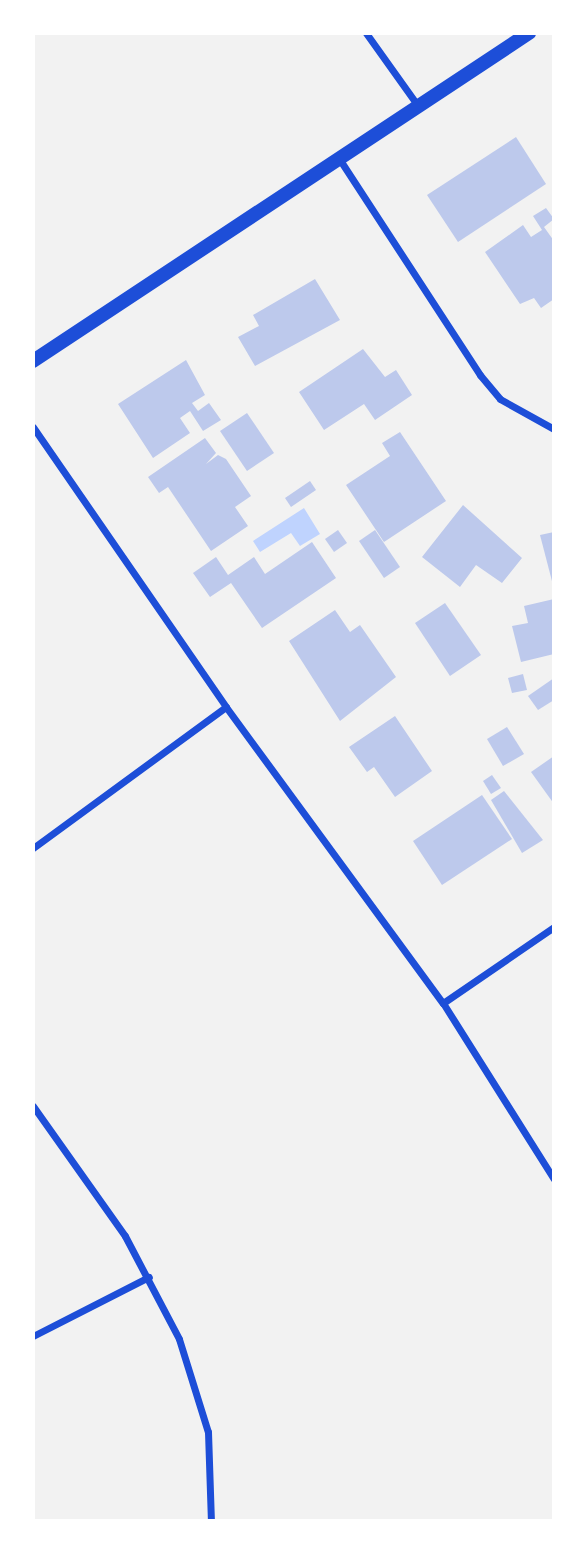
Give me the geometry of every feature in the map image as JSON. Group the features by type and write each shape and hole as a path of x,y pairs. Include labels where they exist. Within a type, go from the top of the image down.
{"main road":[{"path":"33,361 529,33"}],"street":[{"path":"366,33 419,106"},
{"path":"340,160 480,375 500,399 554,429"},
{"path":"33,427 226,707 443,1003 554,1179"},
{"path":"33,848 226,707"},
{"path":"443,1003 554,928"},
{"path":"33,1106 149,1277 195,1380 208,1432 211,1521"},
{"path":"33,1336 149,1277"}],"water":[{"path":"304,508 320,534 300,546 291,533 260,552 253,541"}],"building":[{"path":"516,137 546,184 458,242 427,195"},
{"path":"546,208 554,219 544,227 554,241 554,299 541,308 534,298 520,304 485,252 523,225 531,237 542,230 533,216"},
{"path":"315,279 340,320 255,366 238,337 259,326 253,315"},
{"path":"363,349 385,377 396,370 412,395 375,420 364,404 324,430 299,392"},
{"path":"186,360 205,395 192,403 198,411 209,403 221,420 203,431 190,411 180,418 190,433 153,458 118,404"},
{"path":"247,413 274,453 247,471 220,431"},
{"path":"400,432 446,501 384,542 346,485 390,456 382,443"},
{"path":"205,438 216,453 206,464 218,455 226,459 251,496 235,507 248,526 211,551 168,487 159,493 148,477"},
{"path":"310,481 316,490 291,507 285,498"},
{"path":"463,505 522,558 502,583 476,565 460,587 422,557"},
{"path":"338,530 347,543 334,552 325,539"},
{"path":"375,530 400,567 384,578 359,541"},
{"path":"554,532 554,584 553,585 540,535"},
{"path":"312,542 336,578 262,628 231,583 210,597 193,573 216,557 228,575 254,557 265,574"},
{"path":"554,599 554,654 521,662 512,626 528,623 524,606"},
{"path":"445,603 481,655 450,676 415,623"},
{"path":"335,610 350,632 360,625 396,677 340,721 289,641"},
{"path":"523,674 527,690 512,693 508,678"},
{"path":"554,678 554,700 538,710 528,696"},
{"path":"395,716 432,771 395,797 374,767 367,772 349,747"},
{"path":"507,727 524,754 503,766 487,739"},
{"path":"554,756 554,804 531,772"},
{"path":"492,775 501,788 491,794 483,781"},
{"path":"504,791 543,840 522,853 491,800"},
{"path":"482,795 512,839 442,885 413,841"}]}
